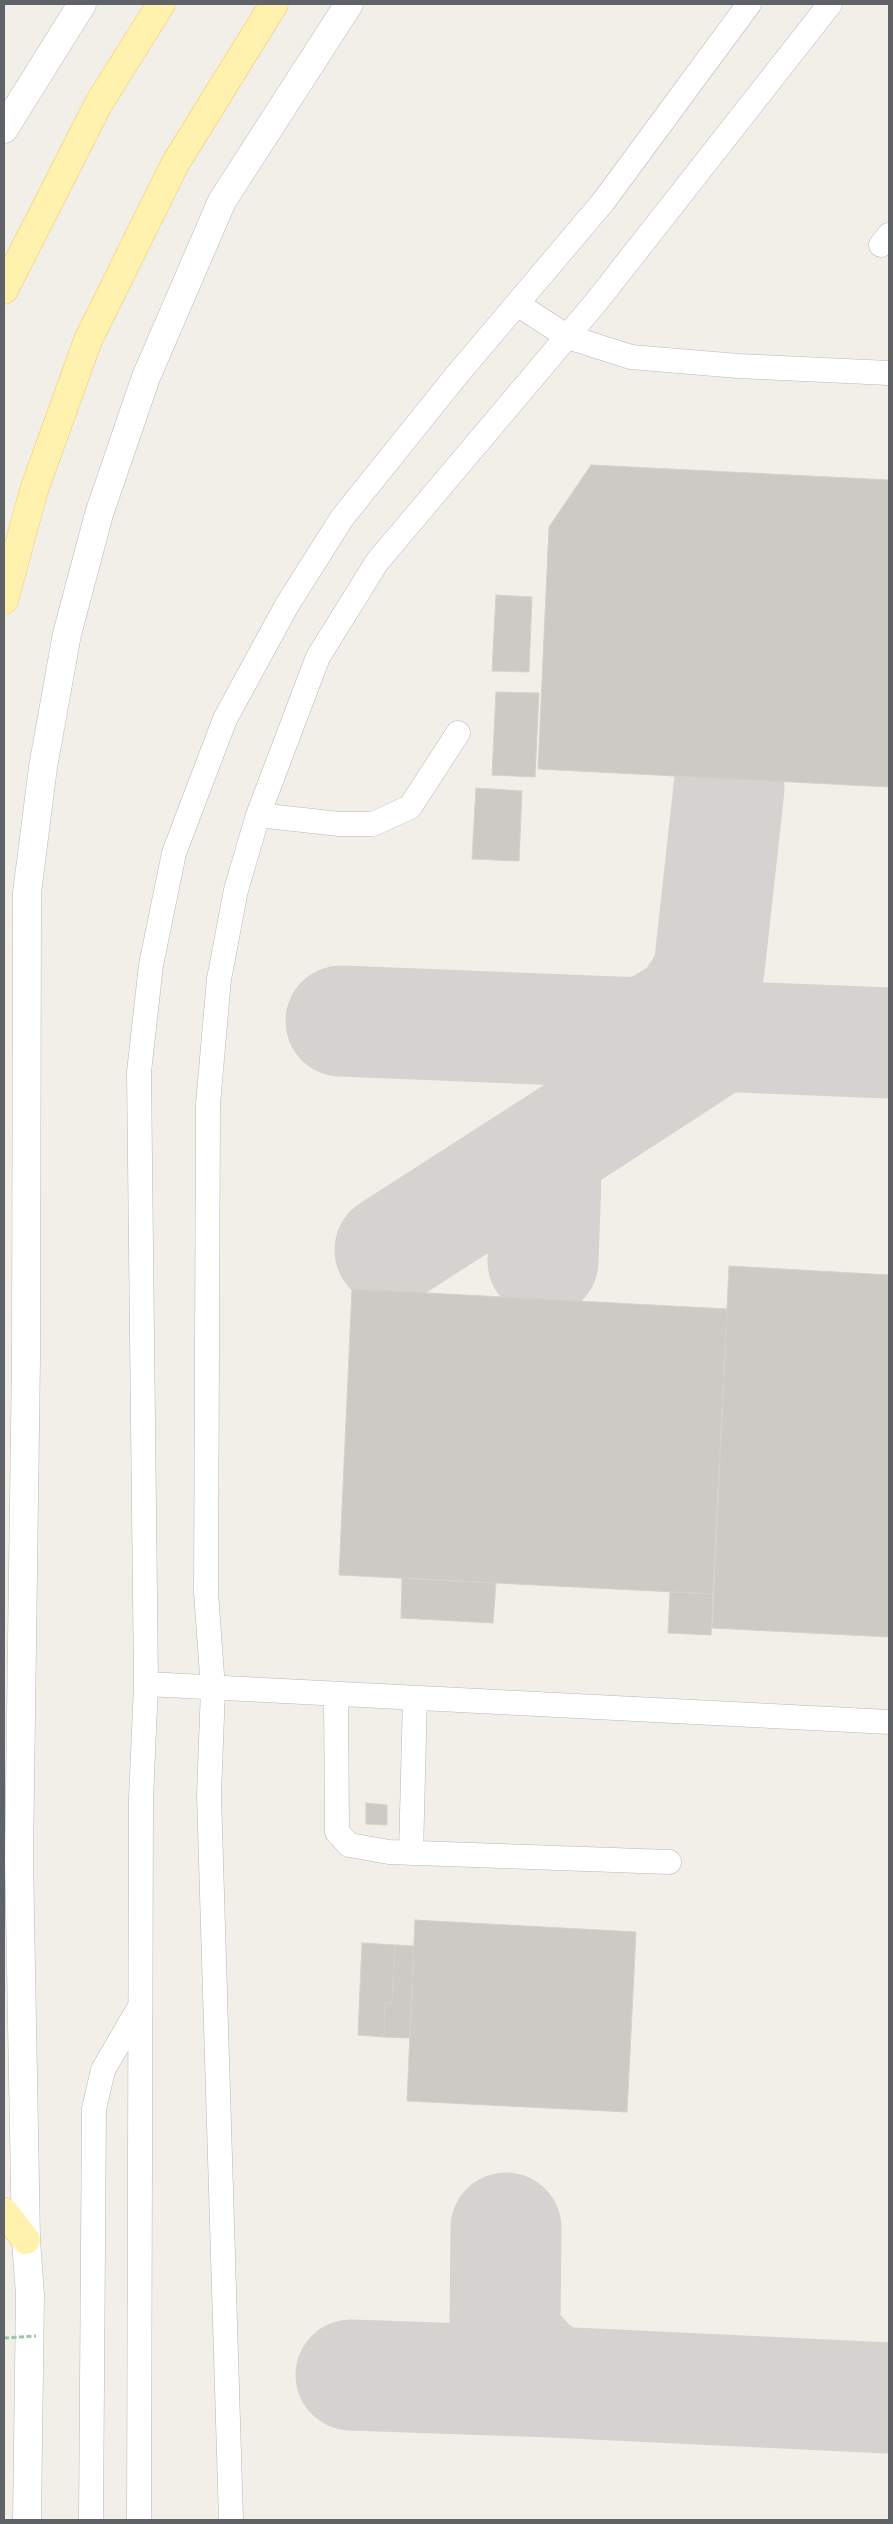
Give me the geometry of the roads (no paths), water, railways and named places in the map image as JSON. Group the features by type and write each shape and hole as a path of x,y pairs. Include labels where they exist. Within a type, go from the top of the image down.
{"main road":[{"path":"4,290 99,103 160,4"},
{"path":"4,600 34,490 88,340 175,164 274,4"},
{"path":"4,2212 26,2240"}],"street":[{"path":"4,129 82,4"},
{"path":"27,2520 30,2295 26,2240 19,1858 26,1359 27,893 43,767 67,634 99,514 146,377 222,201 349,4"}],"lane":[{"path":"139,2520 141,1799 146,1684 139,1072 151,965 174,853 225,719 286,605 342,518 603,202 749,4"},
{"path":"231,2520 209,1795 213,1689 206,1592 208,1104 219,979 236,890 258,815 318,657 377,562 515,397 568,337 648,239 830,4"},
{"path":"889,234 881,245 889,246"},
{"path":"517,304 568,337 631,357 738,366 889,373"},
{"path":"258,815 339,824 373,824 410,807 458,734"},
{"path":"146,1684 213,1689 889,1722"},
{"path":"336,1695 337,1832 349,1845 389,1852 669,1862"},
{"path":"412,1853 415,1699"},
{"path":"91,2520 94,2109 103,2070 140,2006"}]}
